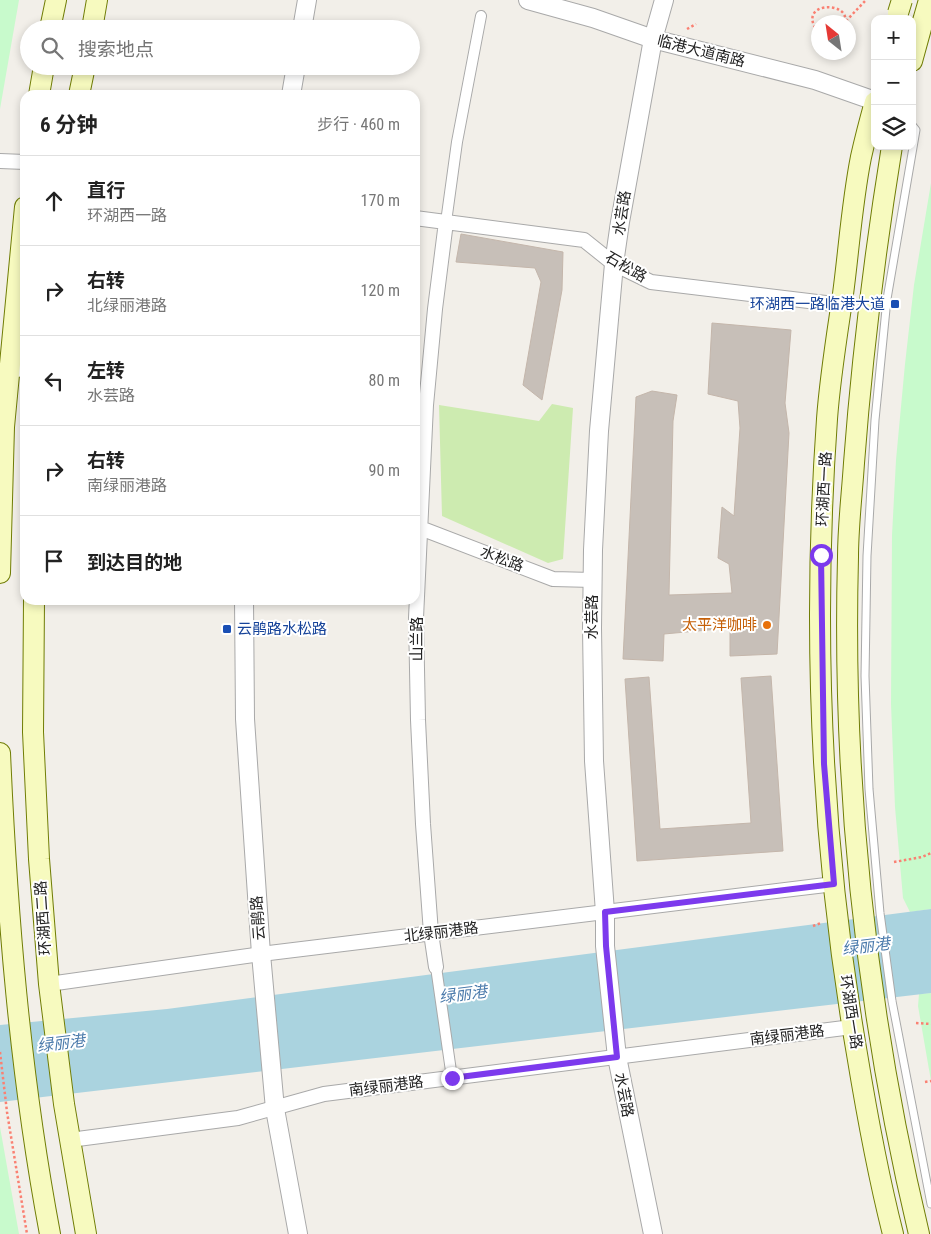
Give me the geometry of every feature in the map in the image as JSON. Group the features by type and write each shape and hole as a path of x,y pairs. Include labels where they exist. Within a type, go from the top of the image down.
{"main road":[{"path":"52,20 56,0"},
{"path":"94,20 97,0"},
{"path":"912,60 929,0"},
{"path":"40,90 42,75"},
{"path":"81,90 83,75"},
{"name":"环湖西一路","path":"874,105 861,159 828,417 821,555 824,764 837,917 852,1027 882,1194 893,1234"},
{"name":"环湖西一路","path":"891,150 869,301 857,419 848,554 847,691 851,790 872,914 894,1114 919,1234"},
{"path":"0,573 4,427 17,369 20,308"},
{"name":"环湖西二路","path":"34,605 33,732 39,859 48,984 64,1104 86,1234"},
{"path":"0,753 5,871 19,1021 37,1164 50,1234"}],"street":[{"path":"304,20 307,0"},
{"name":"临港大道南路","path":"528,0 593,18 653,39 815,80 871,100"},
{"name":"水芸路","path":"653,1234 617,1057 606,946 594,761 593,580 599,431 614,264 653,39 664,0"},
{"path":"446,222 459,132 481,16"},
{"path":"292,90 294,75"},
{"path":"0,161 20,162"},
{"name":"石松路","path":"420,219 584,240 614,264 651,282 842,305"},
{"name":"山兰路","path":"420,496 435,309 446,222"},
{"name":"水松路","path":"420,528 554,578 593,580"},
{"name":"云鹃路","path":"244,605 245,719 264,991 275,1109 298,1234"},
{"name":"山兰路","path":"416,605 418,720 423,824 431,933 436,967"},
{"name":"北绿丽港路","path":"48,984 261,954 834,884"},
{"path":"436,967 452,1078"},
{"name":"南绿丽港路","path":"70,1140 238,1118 324,1094 852,1027"}],"lane":[{"path":"872,914 865,676 867,556 875,420 887,299 913,150"},
{"path":"883,1002 931,1204"}],"path":[{"path":"852,15 866,0"},
{"path":"814,15 815,10 824,3"},
{"path":"839,6 845,15"},
{"path":"687,29 696,24"},
{"path":"894,862 922,857 931,853"},
{"path":"916,1023 931,1024"},
{"path":"0,1052 7,1112 26,1234"},
{"path":"925,1082 931,1081"}],"green space":[{"path":"0,0 19,0 0,109"},
{"path":"931,183 931,909 910,912 903,898 895,807 891,704 892,535 896,460 905,364 914,285"},
{"path":"552,404 573,408 563,559 548,563 442,516 439,405 539,421"},
{"path":"931,993 931,1081 918,1006 919,994"},
{"path":"0,1127 19,1234 0,1234"}],"water":[{"name":"绿丽港","path":"931,909 931,993 0,1102 0,1025 167,1009"}],"building":[{"path":"461,234 563,252 562,290 542,400 523,385 541,282 535,268 456,262"},
{"path":"712,323 791,330 785,403 789,433 777,654 730,656 730,628 664,634 663,661 623,659 636,397 652,391 677,395 673,421 669,595 732,593 729,564 718,558 722,507 734,516 740,428 738,401 708,394"},
{"path":"771,676 783,851 637,861 625,679 649,677 660,829 751,823 741,678"}],"place":[{"name":"环湖西一路临港大道","path":"895,304"},
{"name":"太平洋咖啡","path":"767,625"},
{"name":"云鹃路水松路","path":"227,629"}],"route":[{"path":"452,1078 617,1057 606,946 605,912 834,884 824,764 821,678 821,555"}]}
